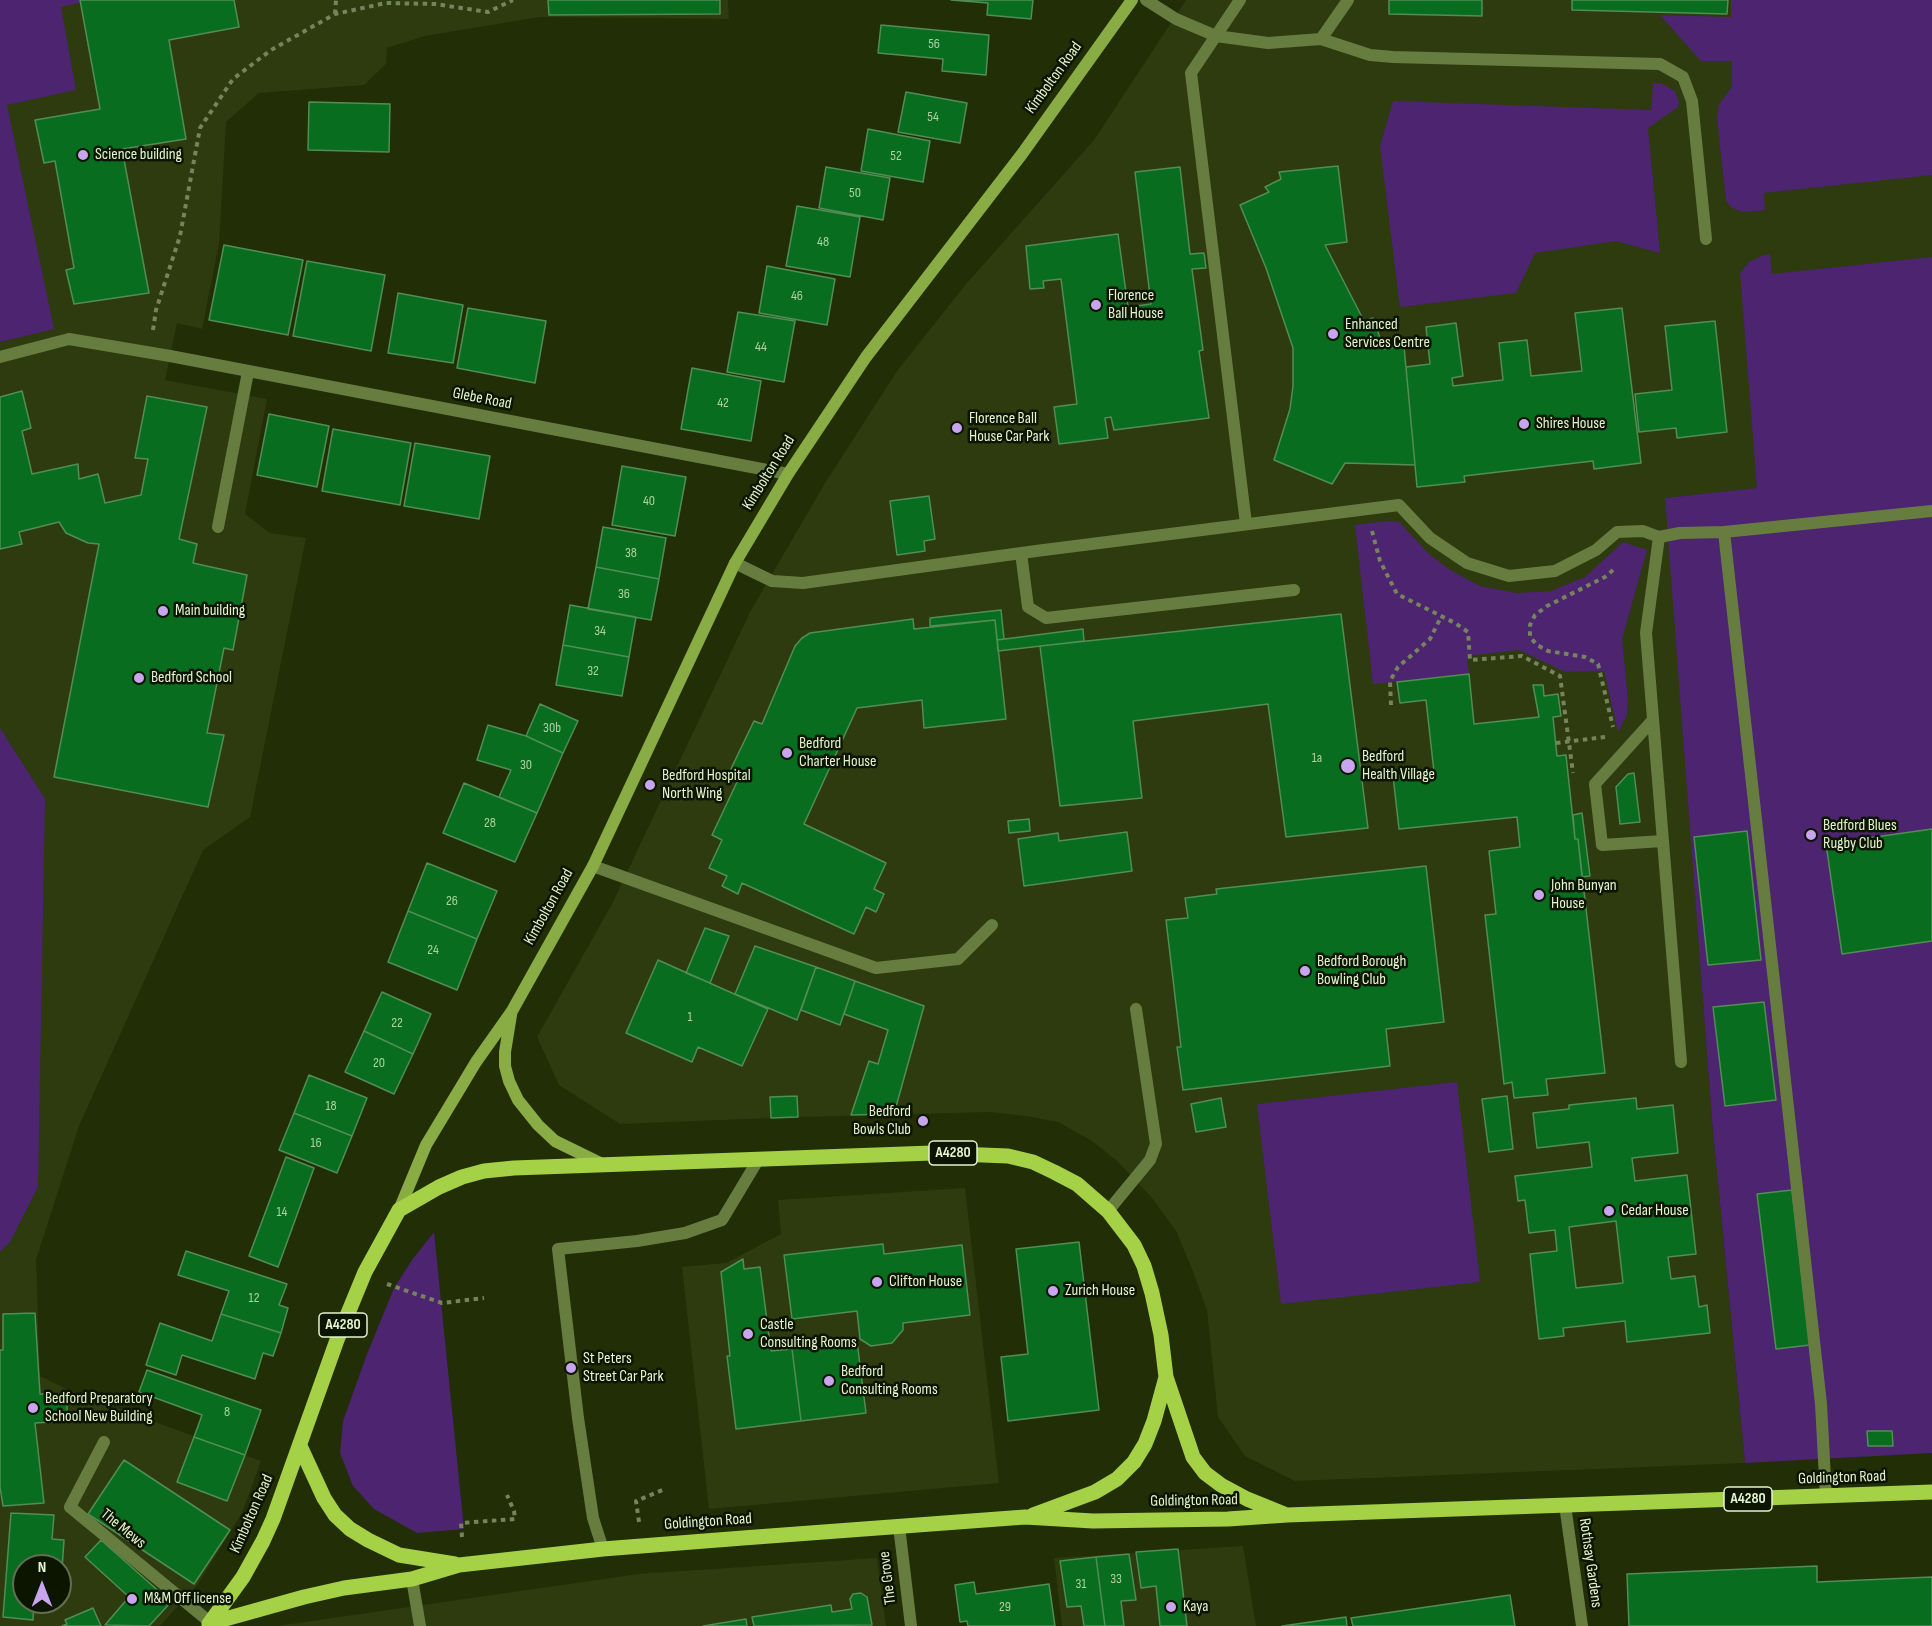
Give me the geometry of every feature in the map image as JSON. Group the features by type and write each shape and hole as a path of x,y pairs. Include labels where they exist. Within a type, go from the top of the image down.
{"main road":[{"name":"Kimbolton Road","path":"399,1210 426,1145 476,1062 512,1011 592,866 735,563 788,474 866,357 1022,154 1132,0"},
{"name":"Kimbolton Road","path":"512,1011 504,1052 509,1081 518,1100 538,1125 555,1141 603,1165"},
{"name":"A4280","path":"300,1446 337,1340 365,1272 399,1210 439,1187 462,1177 484,1171 603,1165 932,1153 1008,1156 1033,1162 1077,1184 1108,1210 1134,1245 1144,1266 1161,1335 1166,1377 1193,1456 1205,1473 1221,1485 1247,1499 1287,1515"},
{"name":"A4280","path":"1025,1517 1095,1492 1117,1479 1134,1462 1145,1444 1166,1377"},
{"name":"Kimbolton Road","path":"209,1624 243,1577 263,1541 300,1446"},
{"name":"Goldington Road","path":"300,1446 324,1498 335,1515 350,1529 399,1555 459,1565"},
{"name":"Goldington Road","path":"209,1624 314,1594 412,1579 459,1565 603,1549 899,1526 1025,1517 1093,1521 1228,1520 1287,1515 1932,1492"}],"street":[{"path":"1146,0 1176,19 1216,36 1268,43 1321,39 1370,55 1393,57 1659,64 1683,76 1692,100 1706,239"},
{"path":"1240,0 1191,73 1246,524"},
{"path":"1321,39 1348,0"},
{"name":"Glebe Road","path":"0,357 69,339 150,352 788,474"},
{"path":"218,527 248,372"},
{"path":"735,563 772,581 803,584 1021,553 1399,505 1430,538 1467,563 1509,576 1555,571 1596,550 1617,532 1643,531 1659,537 1680,533 1724,532 1932,511"},
{"path":"1724,532 1821,1404 1826,1497"},
{"path":"1659,537 1646,633 1681,1062"},
{"path":"1021,553 1028,608 1046,618 1294,590"},
{"path":"1652,721 1595,784 1602,845 1662,841"},
{"path":"592,866 876,968 958,959 992,925"},
{"path":"1108,1210 1150,1160 1156,1144 1136,1009"},
{"path":"603,1549 593,1518 578,1418 558,1250 647,1240 685,1233 722,1220 758,1160"},
{"name":"The Mews","path":"104,1442 70,1508 209,1624"},
{"name":"Rothsay Gardens","path":"1565,1505 1582,1626"},
{"name":"The Grove","path":"899,1526 911,1626"},
{"path":"412,1579 420,1626"}],"path":[{"path":"335,14 336,0"},
{"path":"150,352 156,310 180,236 200,128 233,79 272,50 335,14 386,3 435,4 488,12 513,0"},
{"path":"1369,509 1372,532 1380,561 1396,594 1455,623 1468,632 1470,660 1522,656 1560,676 1574,783"},
{"path":"1556,742 1616,736 1598,664 1585,657 1548,651 1537,645 1530,637 1530,625 1535,615 1547,606 1605,577 1620,563 1626,547 1626,531"},
{"path":"1391,705 1389,681 1398,667 1430,639 1441,617"},
{"path":"387,1284 442,1303 484,1298"},
{"path":"639,1522 636,1501 665,1489"},
{"path":"462,1537 460,1524 515,1519 507,1495"}],"shaded area":[{"name":"Bedford School","path":"0,0 728,0 729,19 540,17 425,36 387,48 386,64 364,85 259,93 226,122 219,244 202,329 177,323 165,380 267,399 245,514 270,533 306,538 250,817 203,850 79,1126 36,1260 40,1376 71,1391 261,1461 242,1513 198,1584 160,1626 0,1626"},
{"path":"0,0 92,0 61,7 76,90 7,105 54,329 0,342"},
{"name":"Bedford Health Village","path":"1186,0 1932,0 1932,470 1666,498 1712,1121 1745,1463 1295,1481 1245,1456 1218,1417 1207,1310 1176,1231 1153,1199 1117,1161 1092,1141 1058,1122 991,1112 620,1124 559,1085 537,1037 612,904 750,612 825,483 897,371 966,284 1094,140"},
{"path":"1731,0 1932,0 1932,175 1764,193 1765,210 1743,212 1732,208 1726,201 1717,119 1719,104 1732,87 1732,61 1701,61 1660,15 1731,17"},
{"path":"1653,83 1661,83 1675,91 1679,102 1678,107 1648,128 1660,253 1616,241 1535,253 1516,293 1400,307 1380,146 1393,101 1651,110"},
{"name":"Bedford Blues Rugby Club","path":"1770,254 1772,274 1932,257 1932,1453 1745,1463 1712,1121 1665,498 1757,488 1740,273 1749,262"},
{"path":"1387,521 1399,522 1429,554 1450,570 1480,586 1517,593 1551,591 1585,577 1623,542 1647,550 1622,639 1628,701 1627,715 1618,732 1604,671 1565,672 1519,650 1467,656 1469,674 1373,684 1355,525"},
{"path":"0,728 45,799 38,1187 10,1242 0,1252"},
{"path":"1457,1082 1480,1282 1281,1304 1257,1104"},
{"path":"965,1188 999,1483 709,1509 682,1267 726,1263 781,1234 778,1200"},
{"path":"434,1232 464,1529 417,1533 374,1509 353,1486 340,1453 343,1421 394,1288"},
{"path":"1243,1546 1256,1626 1062,1626 1054,1558"},
{"path":"877,1558 886,1626 277,1626 638,1574"}],"building":[{"name":"Science building","path":"80,0 234,0 239,27 169,40 186,139 122,149 149,293 74,304 66,270 74,268 55,161 44,163 35,120 100,109"},
{"path":"548,0 720,0 720,14 549,15"},
{"path":"951,0 1033,0 1031,19 987,15 988,3"},
{"path":"1389,0 1482,0 1482,16 1389,14"},
{"path":"1572,0 1728,0 1727,14 1572,10"},
{"path":"881,25 989,35 986,75 942,71 943,59 878,53"},
{"path":"906,92 967,103 960,143 898,132"},
{"path":"309,102 390,104 389,152 308,150"},
{"path":"868,129 930,141 923,182 861,171"},
{"name":"Enhanced Services Centre","path":"1338,166 1347,242 1325,245 1364,321 1373,318 1384,349 1404,346 1415,465 1345,463 1332,484 1274,460 1290,409 1293,386 1293,348 1266,268 1240,205 1269,192 1265,187 1281,179 1279,172"},
{"path":"826,167 890,178 883,220 819,208"},
{"name":"Florence Ball House","path":"1180,167 1190,254 1204,253 1206,268 1192,269 1203,350 1199,351 1209,418 1114,430 1111,417 1105,418 1108,438 1059,444 1054,407 1077,404 1061,279 1043,281 1044,288 1030,289 1026,246 1118,234 1128,307 1151,304 1135,172"},
{"path":"797,206 860,217 850,277 786,266"},
{"path":"224,245 303,260 288,335 209,320"},
{"path":"307,261 385,275 371,351 293,336"},
{"path":"767,266 835,279 827,325 759,313"},
{"path":"398,293 463,305 453,363 388,353"},
{"path":"468,308 546,321 535,383 457,368"},
{"name":"Shires House","path":"1622,308 1641,463 1594,469 1593,461 1464,476 1465,482 1417,487 1406,367 1430,364 1426,327 1456,323 1463,376 1452,378 1453,386 1503,380 1499,343 1527,340 1531,376 1582,371 1575,313"},
{"path":"738,312 795,321 784,382 727,372"},
{"name":"Shires House","path":"1715,321 1727,432 1677,438 1676,428 1639,432 1635,394 1672,390 1665,326"},
{"path":"692,368 761,381 751,441 681,429"},
{"name":"Main building","path":"22,391 31,428 22,431 32,474 78,464 79,479 98,474 105,503 141,495 148,459 135,458 147,396 207,407 179,539 197,544 193,563 247,575 233,650 224,648 207,733 224,735 208,807 54,777 99,544 88,543 66,533 59,522 19,532 22,544 0,549 0,397"},
{"path":"269,414 329,426 317,487 257,475"},
{"path":"333,429 411,443 400,505 322,491"},
{"path":"415,443 490,456 479,519 404,506"},
{"path":"622,466 686,477 675,536 612,525"},
{"path":"929,496 935,539 924,541 925,551 897,555 890,501"},
{"path":"603,527 666,538 659,579 596,567"},
{"path":"596,567 659,579 651,620 588,609"},
{"path":"570,605 636,617 629,657 563,645"},
{"path":"1001,610 1004,639 997,640 995,620 930,626 930,618"},
{"path":"1341,614 1368,828 1286,837 1268,704 1133,721 1142,798 1060,806 1040,646"},
{"name":"Bedford Charter House","path":"913,619 914,629 995,620 1006,719 924,728 922,700 857,708 804,824 886,863 874,889 884,894 876,912 866,907 854,934 742,883 738,894 722,886 727,876 709,868 722,840 712,835 737,782 727,777 754,721 762,724 795,646 810,633"},
{"path":"1083,629 1084,641 998,651 997,640"},
{"path":"563,645 629,657 622,696 556,685"},
{"name":"John Bunyan House","path":"1469,674 1474,724 1539,717 1533,685 1543,685 1544,696 1558,694 1561,716 1553,717 1557,756 1566,755 1605,1073 1546,1079 1548,1095 1514,1098 1512,1082 1504,1084 1485,915 1496,914 1489,851 1520,847 1517,817 1399,829 1393,776 1434,772 1426,700 1400,703 1397,682"},
{"path":"540,704 578,721 563,753 526,736"},
{"path":"488,725 526,736 563,753 537,813 499,797 511,770 477,760"},
{"path":"1634,773 1640,822 1620,824 1616,787 1628,774"},
{"path":"464,783 537,813 515,862 443,833"},
{"path":"1582,813 1590,876 1582,877 1573,815"},
{"path":"1029,819 1030,831 1009,833 1008,821"},
{"path":"1932,829 1932,941 1842,954 1826,844"},
{"path":"1747,831 1761,960 1708,965 1694,837"},
{"path":"1127,832 1132,871 1024,886 1018,839 1058,833 1059,841"},
{"path":"427,863 497,891 477,939 408,911"},
{"name":"Bedford Borough Bowling Club","path":"1426,866 1444,1022 1386,1029 1390,1066 1183,1090 1177,1047 1181,1047 1166,920 1188,918 1185,898 1217,894 1216,889"},
{"path":"408,911 477,939 457,990 388,962"},
{"path":"705,928 729,936 710,983 686,973"},
{"path":"755,946 816,967 797,1020 735,994"},
{"path":"658,960 768,1009 742,1066 698,1047 692,1062 626,1033"},
{"path":"816,967 855,981 840,1025 801,1010"},
{"path":"855,981 924,1006 894,1114 851,1115 869,1061 878,1064 888,1030 844,1014"},
{"path":"382,992 431,1014 413,1054 364,1031"},
{"path":"1764,1002 1776,1100 1725,1106 1713,1007"},
{"path":"364,1031 413,1054 394,1094 345,1072"},
{"path":"309,1075 367,1098 352,1136 294,1113"},
{"path":"797,1096 798,1117 771,1118 770,1097"},
{"path":"1507,1096 1513,1149 1489,1152 1482,1099"},
{"path":"1221,1098 1226,1127 1196,1132 1191,1104"},
{"name":"Cedar House","path":"1636,1098 1637,1109 1673,1105 1678,1153 1632,1158 1635,1181 1687,1175 1696,1254 1668,1257 1671,1279 1695,1276 1699,1307 1707,1305 1710,1333 1627,1342 1625,1321 1563,1328 1564,1336 1539,1339 1530,1254 1557,1251 1555,1230 1529,1233 1525,1200 1518,1201 1515,1176 1592,1167 1589,1142 1537,1148 1533,1113 1569,1109 1569,1105","holes":["1616,1221 1623,1283 1576,1288 1569,1227"]},
{"path":"294,1113 352,1136 337,1173 279,1150"},
{"path":"286,1157 314,1168 278,1267 249,1256"},
{"path":"1792,1190 1810,1345 1776,1349 1757,1194"},
{"name":"Zurich House","path":"1079,1242 1099,1410 1008,1421 1001,1357 1028,1354 1016,1249"},
{"name":"Clifton House","path":"883,1244 884,1254 962,1245 970,1315 903,1323 903,1330 892,1343 871,1346 860,1339 857,1311 792,1319 784,1255"},
{"path":"186,1251 287,1284 279,1305 288,1308 281,1333 221,1314 229,1291 178,1275"},
{"name":"Castle Consulting Rooms","path":"743,1259 744,1269 760,1267 771,1351 792,1349 801,1421 736,1429 727,1356 730,1356 721,1272"},
{"name":"Bedford Preparatory School New Building","path":"35,1313 40,1394 67,1394 67,1421 35,1423 44,1503 3,1506 0,1487 0,1350 3,1350 3,1314"},
{"path":"221,1314 281,1333 273,1356 263,1353 255,1379 182,1355 176,1375 146,1365 160,1323 212,1341"},
{"name":"Bedford Consulting Rooms","path":"857,1341 866,1413 801,1421 792,1349"},
{"path":"147,1370 261,1410 245,1455 194,1437 202,1415 139,1392"},
{"path":"1867,1431 1892,1431 1893,1446 1868,1446"},
{"path":"194,1437 245,1455 227,1501 177,1482"},
{"path":"124,1460 230,1530 194,1584 88,1514"},
{"path":"11,1513 54,1515 52,1539 64,1540 63,1554 12,1554 12,1614 33,1614 33,1620 3,1617"},
{"path":"101,1540 171,1602 149,1626 105,1625 129,1597 85,1557"},
{"name":"Kaya","path":"1178,1549 1187,1626 1160,1626 1156,1586 1141,1588 1136,1552"},
{"path":"1129,1554 1136,1600 1121,1601 1124,1626 1105,1626 1096,1557"},
{"path":"1096,1557 1105,1626 1084,1626 1081,1606 1067,1607 1060,1561"},
{"path":"1817,1566 1817,1582 1932,1577 1932,1626 1629,1626 1627,1574"},
{"path":"974,1582 976,1594 1049,1584 1055,1626 968,1626 967,1621 960,1622 955,1585"},
{"path":"861,1593 867,1597 872,1625 754,1626 752,1617 831,1605 832,1612 852,1609 850,1599 853,1594"},
{"path":"1510,1595 1515,1626 1353,1626 1351,1618"},
{"path":"93,1608 101,1626 62,1626 67,1624 65,1620"},
{"path":"1346,1617 1347,1626 1282,1626"},
{"path":"746,1619 747,1626 703,1626"}],"place":[{"name":"Science building","path":"83,155"},
{"name":"Florence Ball House","path":"1096,305"},
{"name":"Enhanced Services Centre","path":"1333,334"},
{"name":"Shires House","path":"1524,424"},
{"name":"Florence Ball House Car Park","path":"957,428"},
{"name":"Main building","path":"163,611"},
{"name":"Bedford School","path":"139,678"},
{"name":"Bedford Charter House","path":"787,753"},
{"name":"Bedford Health Village","path":"1348,766"},
{"name":"Bedford Hospital North Wing","path":"650,785"},
{"name":"Bedford Blues Rugby Club","path":"1811,835"},
{"name":"John Bunyan House","path":"1539,895"},
{"name":"Bedford Borough Bowling Club","path":"1305,971"},
{"name":"Bedford Bowls Club","path":"923,1121"},
{"name":"Cedar House","path":"1609,1211"},
{"name":"Clifton House","path":"877,1282"},
{"name":"Zurich House","path":"1053,1291"},
{"name":"Castle Consulting Rooms","path":"748,1334"},
{"name":"St Peters Street Car Park","path":"571,1368"},
{"name":"Bedford Consulting Rooms","path":"829,1381"},
{"name":"Bedford Preparatory School New Building","path":"33,1408"},
{"name":"M&M Off license","path":"132,1599"},
{"name":"Kaya","path":"1171,1607"}]}
